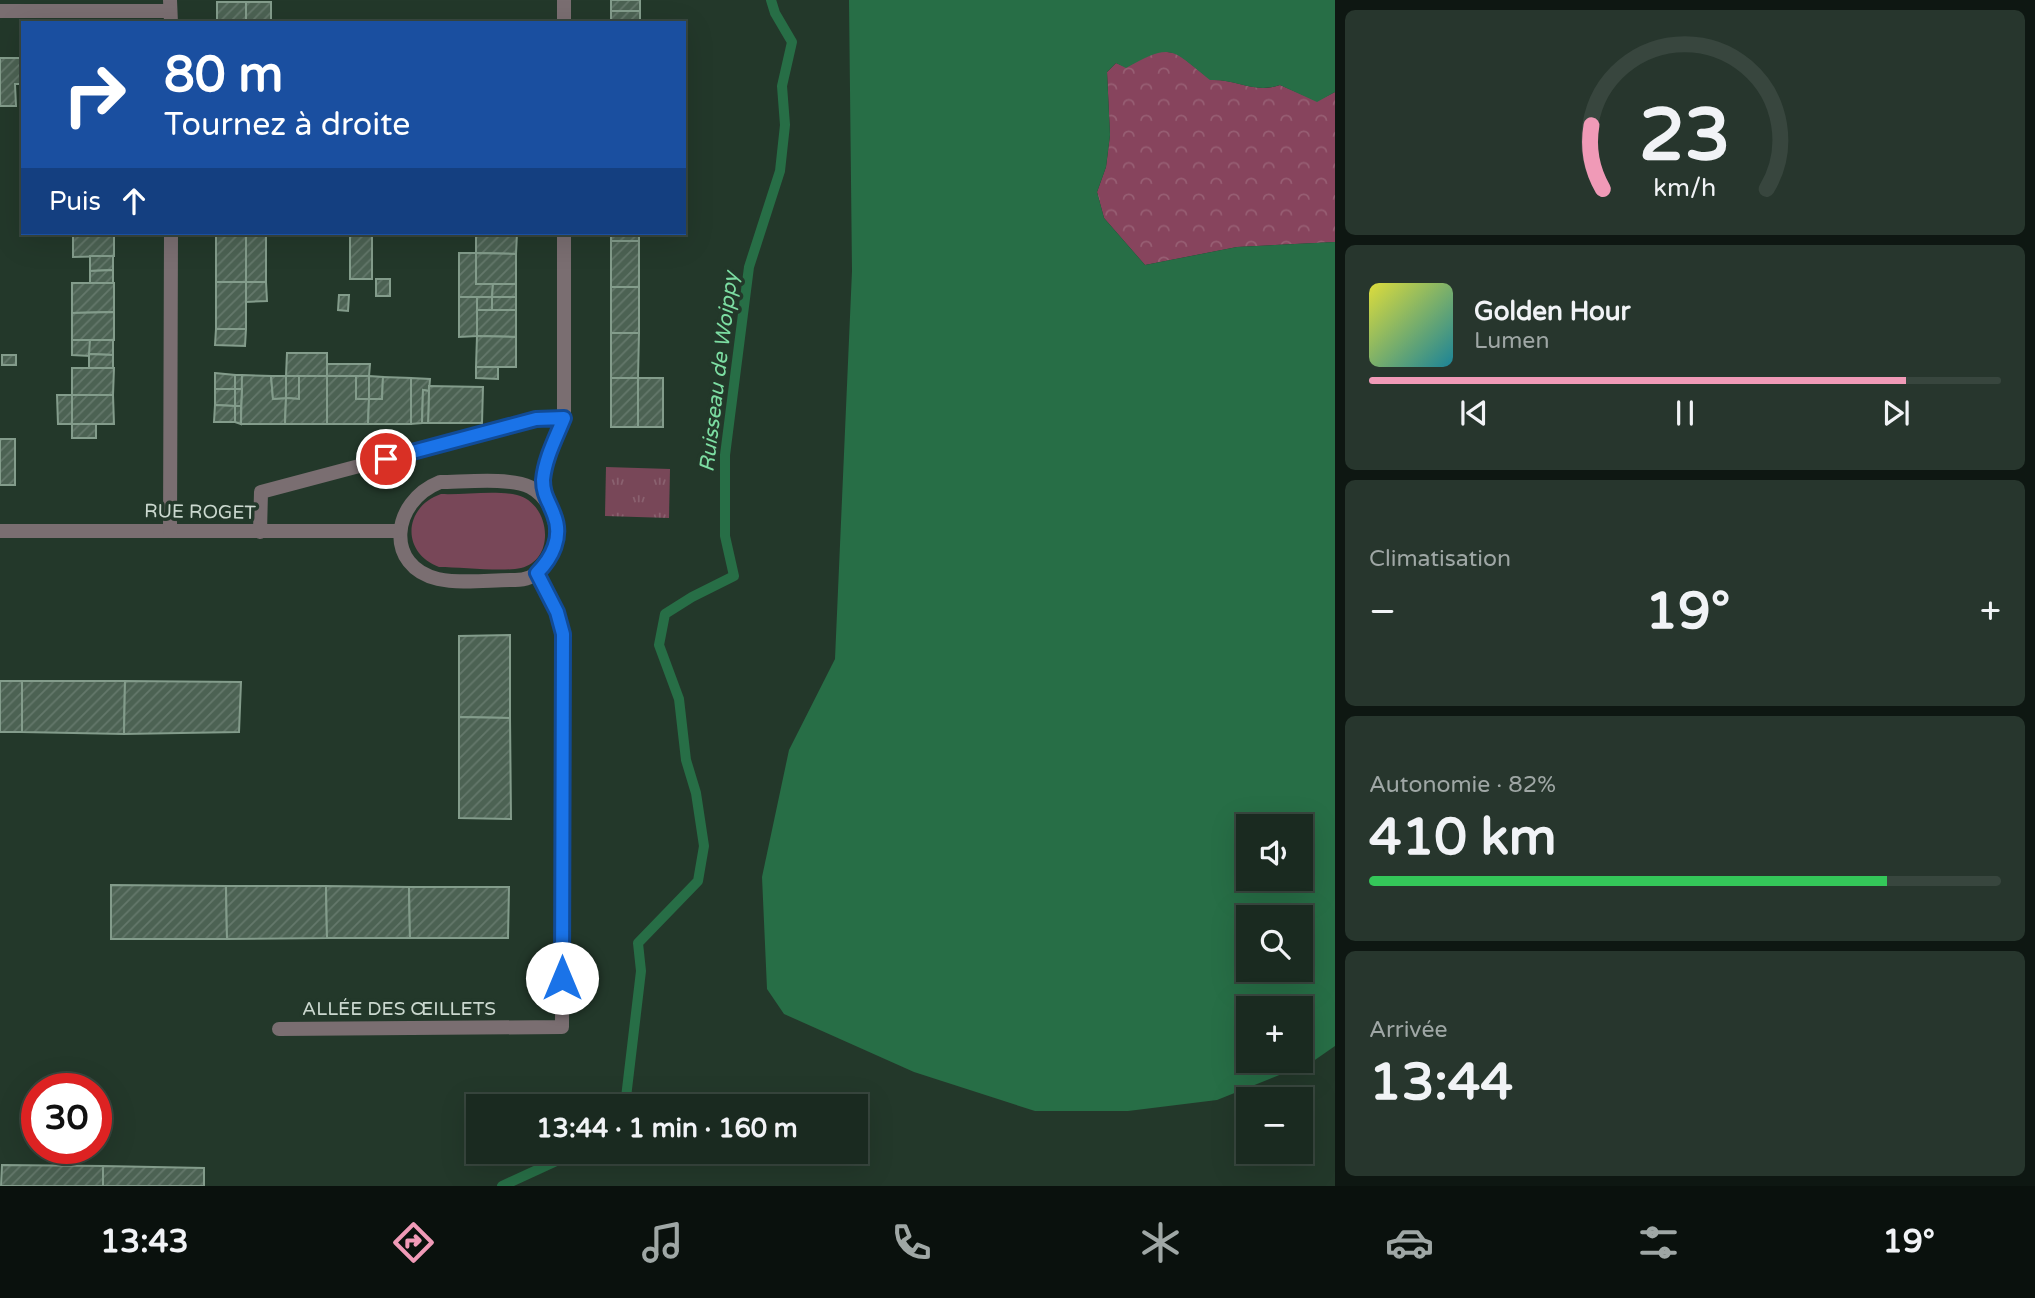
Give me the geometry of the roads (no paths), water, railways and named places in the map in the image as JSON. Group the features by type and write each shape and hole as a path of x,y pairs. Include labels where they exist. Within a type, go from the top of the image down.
{"street":[{"path":"564,0 564,21"},
{"path":"0,11 171,11"},
{"path":"170,531 171,235"},
{"path":"544,498 545,464 564,418 564,235"},
{"path":"260,532 261,492 536,419 564,418"},
{"path":"440,482 517,483 530,487 544,498 555,515 558,535 550,559 537,573 522,581 438,579 411,562 402,547 400,531 403,514 411,499 424,488 440,482"},
{"name":"RUE ROGET","path":"0,531 400,531"},
{"name":"ALLÉE DES ŒILLETS","path":"279,1029 562,1027 563,634 557,612 537,573"}],"waterway":[{"name":"Ruisseau de Woippy","path":"626,1094 641,971 638,943 698,881 704,846 696,793 686,760 679,699 659,645 665,614 734,576 725,536 725,455 749,267 780,171 785,125 782,86 792,42 775,13 771,0"},
{"name":"Ruisseau de Woippy","path":"502,1186 550,1164"}]}
